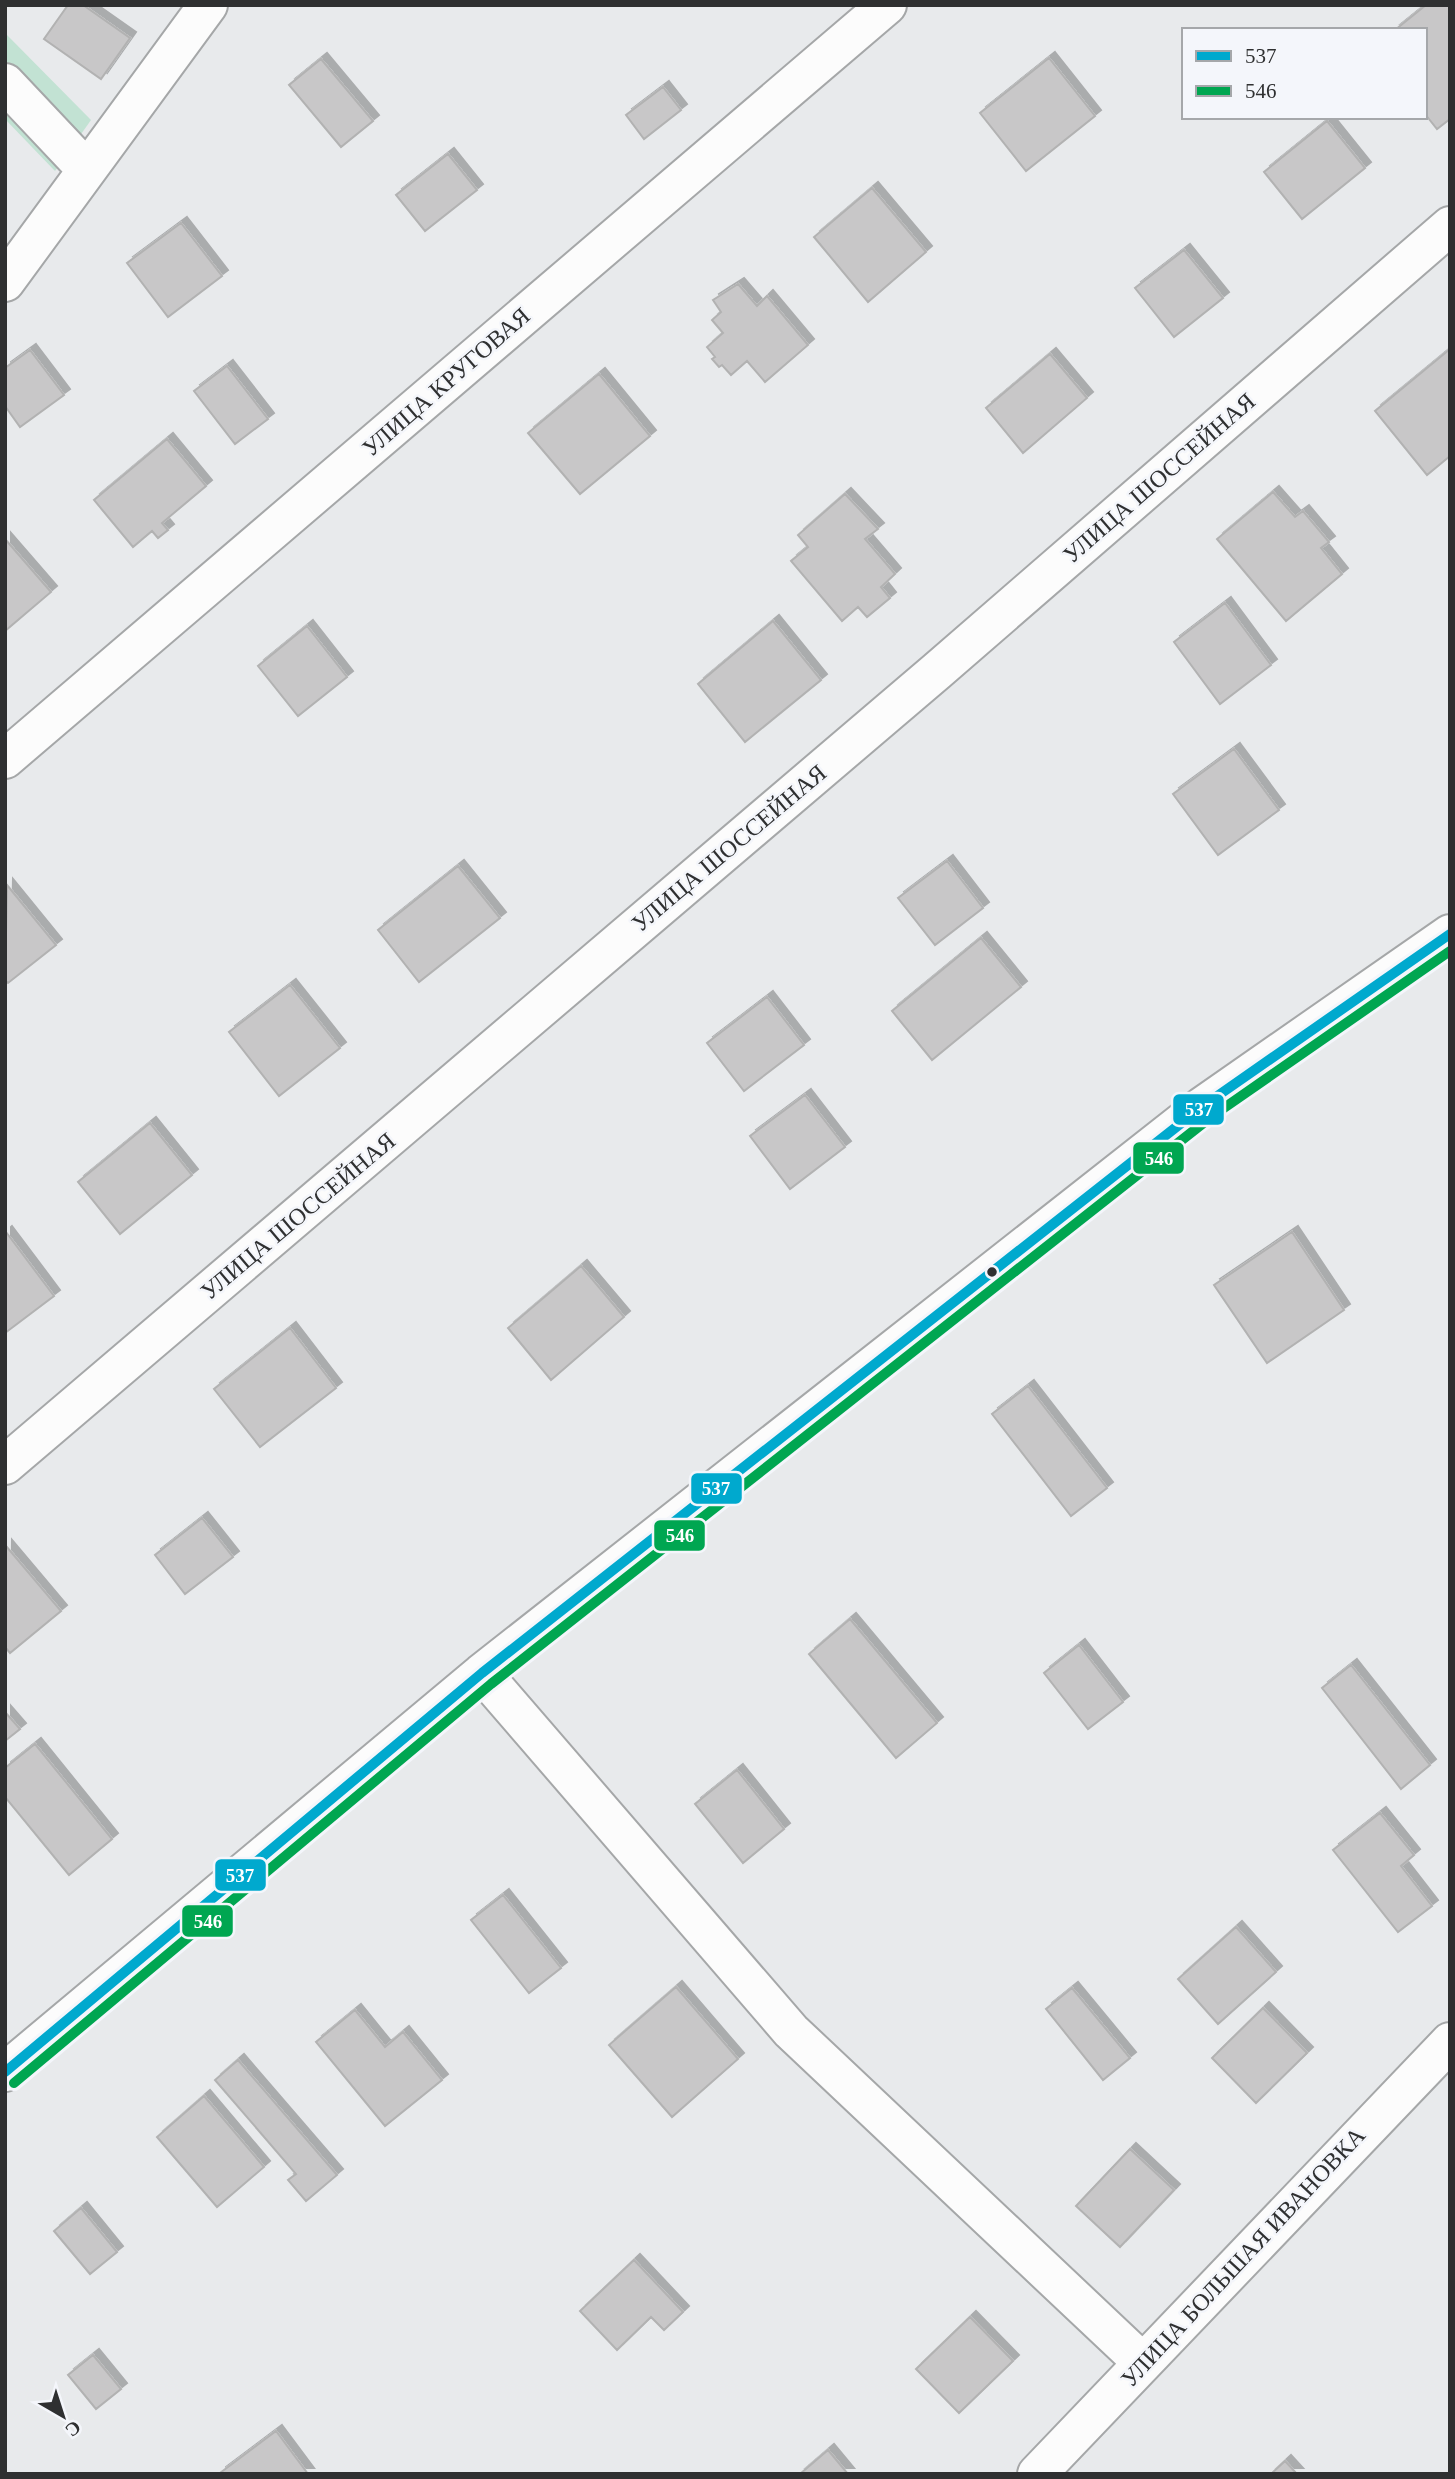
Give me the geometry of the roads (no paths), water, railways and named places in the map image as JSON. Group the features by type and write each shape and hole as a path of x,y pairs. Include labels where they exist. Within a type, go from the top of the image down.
{"street":[{"path":"5,282 208,5"},
{"name":"УЛИЦА КРУГОВАЯ","path":"5,760 887,5"},
{"path":"5,83 87,170"},
{"name":"УЛИЦА ШОССЕЙНАЯ","path":"5,1465 937,671 1450,226"},
{"path":"5,2072 482,1673 1203,1106 1450,934"},
{"path":"482,1673 792,2031 1143,2363"},
{"name":"УЛИЦА БОЛЬШАЯ ИВАНОВКА","path":"1037,2474 1450,2042"}]}
